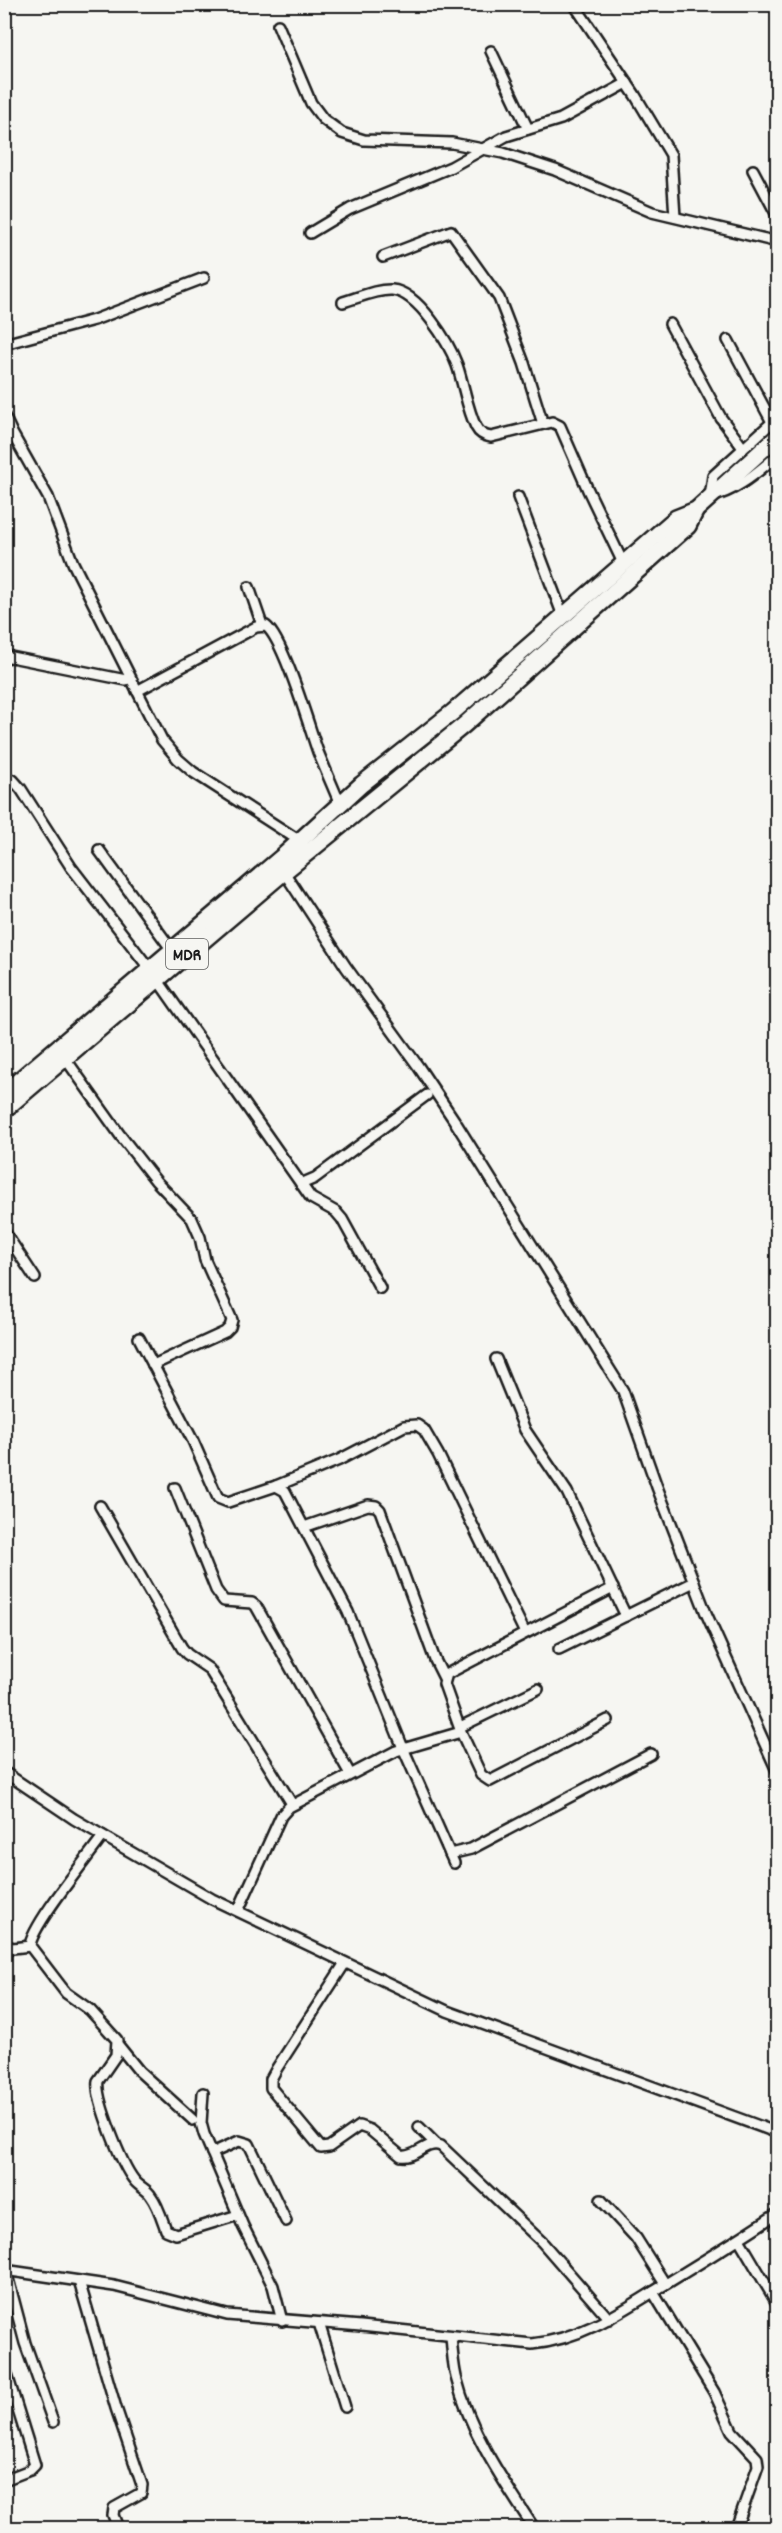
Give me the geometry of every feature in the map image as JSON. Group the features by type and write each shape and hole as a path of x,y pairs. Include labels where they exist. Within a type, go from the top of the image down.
{"main road":[{"name":"MDR","path":"4,1110 65,1058 153,973 284,872 464,725 634,576 688,526 696,510 736,472 776,425"},
{"name":"MDR","path":"153,973 172,950 362,784 453,712 676,518 696,510"},
{"name":"MDR","path":"4,1093 133,991"}],"street":[{"path":"576,7 627,82 671,155 675,217"},
{"path":"278,25 303,86 317,113 331,127 353,138 387,142 452,143 484,149 555,170 634,206 777,242"},
{"path":"491,51 528,129"},
{"path":"310,233 350,209 431,177 506,135 561,119 627,82"},
{"path":"753,170 777,218"},
{"path":"383,257 451,231 499,298 524,363 543,424"},
{"path":"4,344 94,320 204,278"},
{"path":"343,303 389,290 413,300 425,313 451,351 476,427 485,436 491,437 556,422 563,429 622,563"},
{"path":"670,324 721,417 742,448"},
{"path":"728,340 776,425 742,448 713,476 710,497 726,493 748,480 777,455"},
{"path":"4,416 48,497 73,562 162,740 193,772 312,849"},
{"path":"518,497 563,616"},
{"path":"249,588 262,625 270,629 276,640 340,804"},
{"path":"137,692 262,625"},
{"path":"4,658 11,657 126,680"},
{"path":"4,778 13,780 21,789 71,867 153,973 311,1198 336,1212 342,1219 380,1288"},
{"path":"99,850 172,950"},
{"path":"284,872 346,967 460,1128 617,1381 628,1404 694,1582 744,1702 777,1773"},
{"path":"65,1058 126,1143 156,1181 192,1219 200,1237 205,1260 232,1320 225,1332 153,1365"},
{"path":"301,1184 315,1178 427,1095"},
{"path":"4,1231 35,1278"},
{"path":"139,1338 190,1435 218,1498 228,1502 276,1486 339,1460 404,1426 417,1425 424,1430 438,1454 525,1633"},
{"path":"496,1359 525,1430 567,1492 626,1616"},
{"path":"276,1486 285,1491 348,1612 402,1748 452,1858 651,1754"},
{"path":"175,1488 216,1590 224,1601 252,1603 256,1606 350,1774"},
{"path":"304,1527 368,1505 380,1510 435,1660 444,1678 460,1730 481,1775 490,1781 609,1720"},
{"path":"100,1506 182,1648 209,1669 292,1804"},
{"path":"559,1649 694,1582"},
{"path":"444,1678 453,1670 613,1588"},
{"path":"238,1911 281,1816 292,1804 402,1748 460,1730 538,1689"},
{"path":"4,1772 103,1836 212,1899 447,2011 777,2133"},
{"path":"103,1836 40,1922 30,1939 30,1946 66,1994 90,2010 114,2034 118,2045 139,2072 193,2120"},
{"path":"4,1945 13,1948 30,1946"},
{"path":"345,1963 271,2079 271,2088 321,2148 329,2147 359,2126 370,2130 401,2156 413,2155 431,2144 436,2144"},
{"path":"118,2045 116,2055 98,2081 99,2094 110,2131 130,2173 138,2185 153,2198 166,2230 176,2234 238,2215"},
{"path":"203,2093 201,2123 238,2215 273,2286 282,2321"},
{"path":"419,2127 542,2242 609,2319"},
{"path":"212,2153 239,2141 249,2144 286,2222"},
{"path":"601,2200 636,2238 665,2284"},
{"path":"53,2422 25,2343 5,2270 114,2286 227,2316 532,2344 555,2342 574,2336 609,2319 777,2213"},
{"path":"739,2239 777,2305"},
{"path":"79,2281 116,2408 142,2485 141,2493 114,2508 113,2515 118,2529"},
{"path":"653,2292 714,2392 732,2431 757,2458 758,2466 736,2529"},
{"path":"319,2323 345,2407"},
{"path":"451,2336 455,2375 469,2418 487,2454 534,2529"},
{"path":"4,2365 35,2465 30,2470 4,2480"}]}
